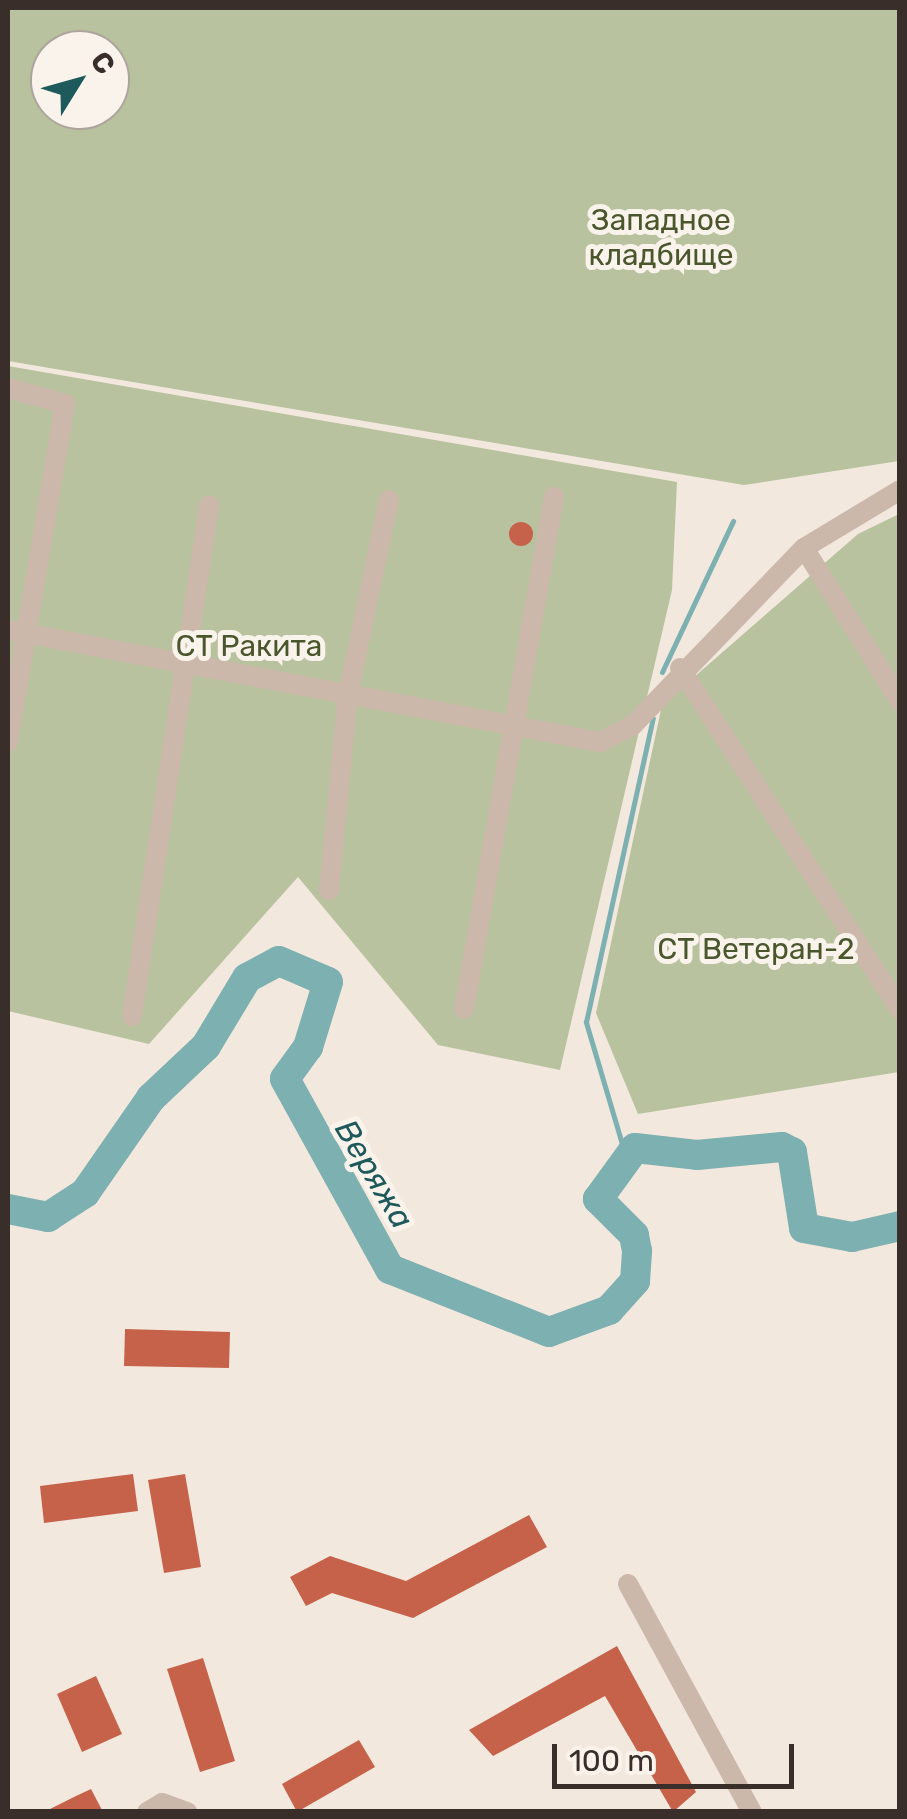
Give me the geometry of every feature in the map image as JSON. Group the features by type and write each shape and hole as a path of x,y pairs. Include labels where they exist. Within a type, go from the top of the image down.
{"street":[{"path":"8,388 65,404 16,632 8,742"},
{"path":"16,632 600,742 633,725 680,668 767,594 804,548 900,490"},
{"path":"464,1009 554,497"},
{"path":"329,890 348,694 390,500"},
{"path":"132,1016 209,506"},
{"path":"804,548 900,701"},
{"path":"680,668 900,1009"},
{"path":"628,1584 752,1812"},
{"path":"147,1812 162,1803 188,1812"}],"green space":[{"name":"Западное кладбище","path":"8,8 899,8 899,461 744,485 8,361"},
{"name":"СТ Ракита","path":"8,366 677,482 672,590 560,1070 438,1045 298,877 149,1044 8,1011"},
{"name":"СТ Ветеран-2","path":"899,514 899,1072 638,1114 596,1013 662,705 858,534"}],"building":[{"path":"521,522 533,534 521,546 509,534"},
{"path":"125,1329 230,1332 229,1368 124,1366"},
{"path":"133,1474 138,1511 44,1523 40,1486"},
{"path":"185,1474 201,1567 164,1573 148,1480"},
{"path":"529,1515 547,1547 413,1618 332,1593 306,1606 290,1577 330,1556 406,1581"},
{"path":"617,1646 696,1792 673,1812 605,1696 493,1756 469,1730"},
{"path":"203,1658 235,1761 200,1772 167,1669"},
{"path":"96,1676 122,1734 82,1752 57,1694"},
{"path":"359,1740 375,1767 297,1812 282,1784"},
{"path":"91,1789 103,1812 44,1812 76,1796"}],"waterway":[{"path":"662,672 733,521"},
{"path":"625,1154 586,1022 653,718"},
{"name":"Веряжа","path":"8,1209 48,1217 85,1193 151,1098 206,1046 247,978 279,961 328,982 308,1047 285,1079 390,1269 549,1332 609,1310 635,1281 637,1251 634,1235 598,1199 635,1148 697,1155 782,1147 792,1152 804,1228 852,1237 900,1226"}]}
